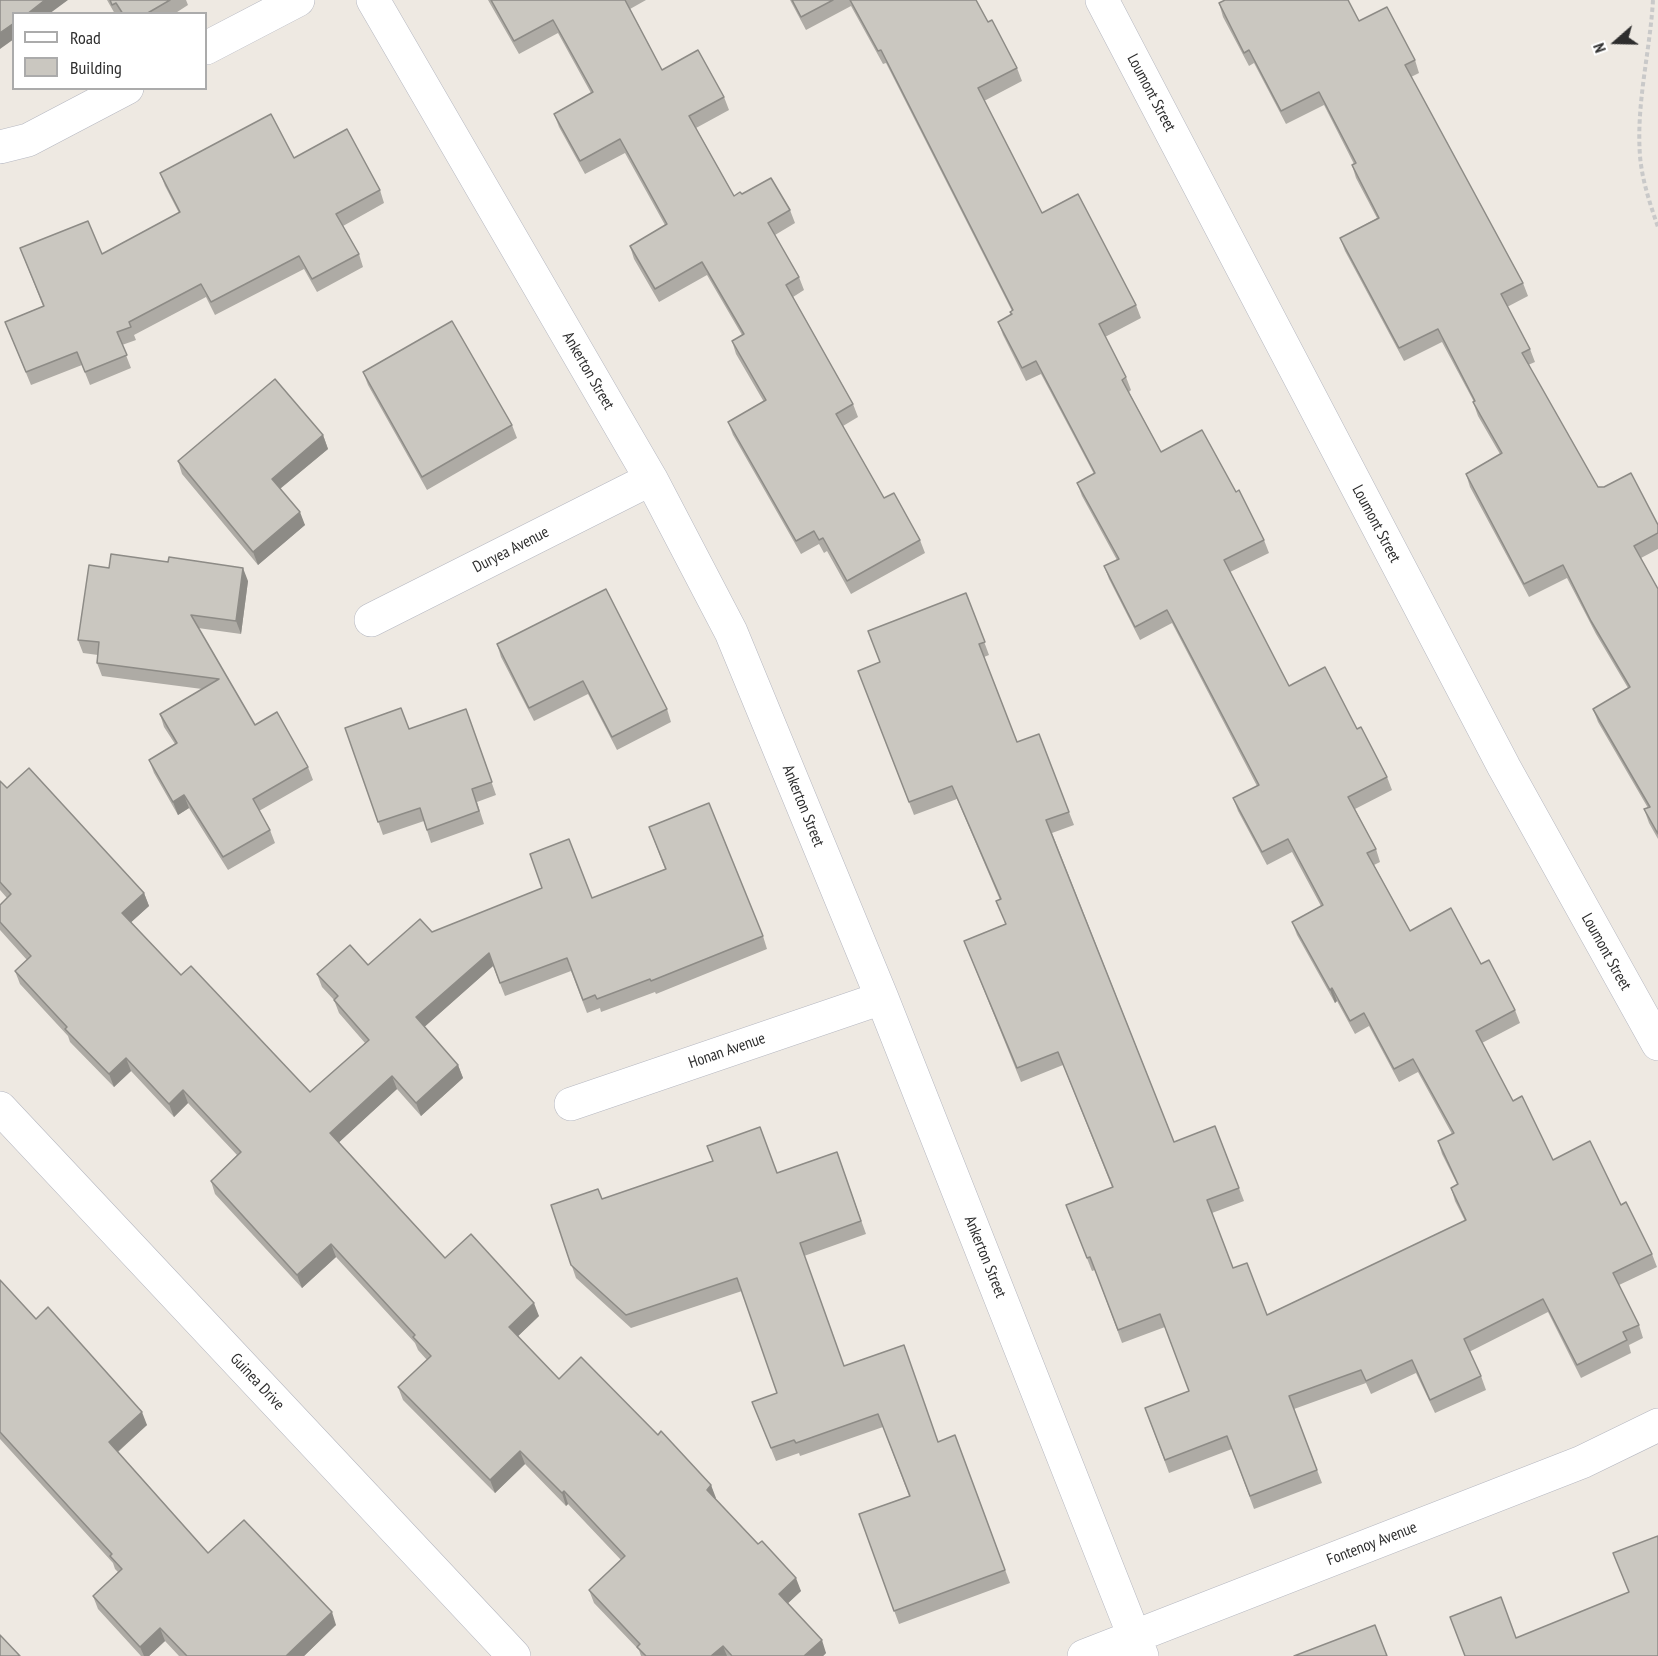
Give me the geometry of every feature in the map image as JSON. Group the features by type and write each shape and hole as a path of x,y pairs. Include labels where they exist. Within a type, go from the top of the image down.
{"street":[{"path":"207,47 298,0"},
{"name":"Ankerton Street","path":"373,0 651,479 731,632 882,998 1139,1646"},
{"name":"Loumont Street","path":"1102,0 1504,767 1658,1044"},
{"path":"0,147 28,140 123,90"},
{"name":"Duryea Avenue","path":"371,620 651,479"},
{"name":"Honan Avenue","path":"571,1104 882,998"},
{"name":"Guinea Drive","path":"0,1108 514,1656"},
{"name":"Fontenoy Avenue","path":"1084,1656 1139,1646 1582,1462 1658,1425"}],"path":[{"path":"1653,0 1640,113 1640,156 1646,193 1658,227"}],"building":[{"path":"0,0 45,0 30,12 12,12 12,24 0,33"},
{"path":"110,0 170,0 149,12 122,12 116,3 112,5"},
{"path":"491,0 625,0 662,70 698,50 724,97 689,116 734,196 771,178 790,210 768,223 799,277 786,285 853,404 836,414 884,498 894,493 920,540 847,581 823,538 819,540 814,531 796,541 728,422 766,400 732,341 744,334 702,262 655,289 630,246 667,224 620,139 580,161 554,114 593,92 553,20 514,41"},
{"path":"792,0 833,0 801,17"},
{"path":"850,0 976,0 988,22 992,20 1017,68 978,88 1042,213 1078,194 1136,305 1099,324 1126,377 1122,380 1161,452 1202,430 1236,492 1239,490 1264,540 1224,560 1289,686 1325,667 1357,729 1361,727 1387,777 1348,797 1376,849 1367,853 1410,931 1451,908 1481,964 1489,960 1515,1010 1476,1031 1513,1101 1522,1096 1553,1160 1590,1141 1621,1205 1626,1202 1652,1254 1613,1273 1639,1325 1623,1332 1627,1340 1577,1365 1543,1299 1464,1339 1481,1376 1430,1400 1412,1360 1366,1381 1361,1370 1289,1396 1317,1470 1250,1496 1227,1436 1165,1460 1145,1408 1189,1391 1160,1314 1118,1330 1090,1257 1087,1258 1066,1205 1113,1187 1058,1052 1017,1068 964,941 1006,924 996,901 1001,899 952,786 909,802 858,671 880,662 868,631 966,593 985,642 979,644 1017,742 1039,734 1069,812 1046,820 1174,1142 1215,1126 1239,1188 1207,1200 1233,1268 1247,1263 1267,1315 1466,1220 1451,1188 1458,1184 1438,1141 1454,1133 1413,1059 1394,1069 1364,1013 1350,1021 1292,922 1323,905 1288,839 1262,852 1233,798 1259,785 1167,610 1135,627 1104,566 1119,559 1077,483 1095,473 1036,361 1022,368 998,322 1012,314 1010,312 1013,310 881,50 878,51"},
{"path":"1225,0 1348,0 1359,21 1387,7 1415,60 1405,65 1523,283 1501,294 1530,349 1522,353 1598,487 1604,487 1631,473 1658,525 1658,533 1634,546 1658,589 1658,834 1644,809 1650,807 1593,709 1630,687 1591,621 1563,565 1524,584 1466,474 1502,453 1473,402 1475,401 1438,329 1399,348 1340,238 1379,218 1352,165 1356,163 1319,92 1281,111 1249,50 1244,53 1219,3"},
{"path":"271,114 294,158 347,129 380,190 336,214 359,254 312,279 299,256 211,302 201,284 129,322 131,327 117,332 127,355 85,372 77,352 26,372 5,322 44,306 20,248 88,221 102,254 180,212 160,173"},
{"path":"452,321 512,425 422,477 363,372"},
{"path":"275,379 323,435 272,479 300,512 253,552 178,461"},
{"path":"111,554 168,562 169,557 243,568 236,621 191,615 255,725 277,712 308,767 253,799 270,830 223,857 184,795 173,802 149,760 177,743 160,714 219,679 97,663 99,642 78,640 89,565 109,568"},
{"path":"606,589 667,709 612,737 583,681 529,708 497,644"},
{"path":"401,708 409,729 466,709 492,782 472,789 479,811 427,830 420,808 378,822 345,728"},
{"path":"29,768 144,893 122,913 181,975 191,966 310,1092 369,1040 334,1000 338,996 317,974 350,945 368,965 420,919 432,932 542,888 530,854 569,839 592,898 666,869 649,827 709,803 763,936 651,981 650,979 597,999 595,995 583,1000 567,958 500,983 489,953 416,1017 458,1065 416,1103 392,1076 330,1133 445,1258 471,1234 534,1303 509,1327 559,1379 581,1357 658,1435 661,1431 711,1485 707,1490 758,1544 762,1541 796,1578 779,1594 822,1640 804,1656 732,1656 723,1646 711,1656 646,1656 637,1647 640,1644 589,1590 625,1556 564,1491 562,1493 520,1451 490,1480 398,1387 431,1356 413,1337 415,1335 331,1244 297,1275 211,1181 241,1152 183,1090 169,1104 126,1058 109,1074 65,1029 67,1027 15,971 31,956 0,922 0,905 11,894 0,882 0,781 7,788"},
{"path":"760,1127 777,1173 837,1152 861,1221 800,1243 844,1366 904,1345 938,1442 955,1435 1005,1570 894,1611 859,1514 910,1496 878,1414 796,1443 794,1440 771,1448 752,1402 777,1393 737,1278 626,1315 571,1265 551,1205 598,1189 602,1199 713,1161 707,1146"},
{"path":"0,1280 36,1319 48,1307 142,1412 109,1442 208,1553 244,1520 332,1612 286,1656 187,1656 160,1628 140,1647 93,1596 122,1569 110,1556 112,1554 0,1432"},
{"path":"1658,1536 1658,1656 1465,1656 1450,1617 1501,1597 1516,1638 1629,1592 1613,1553"},
{"path":"1375,1625 1387,1656 1294,1656"},
{"path":"0,1635 20,1656 0,1656"}]}
